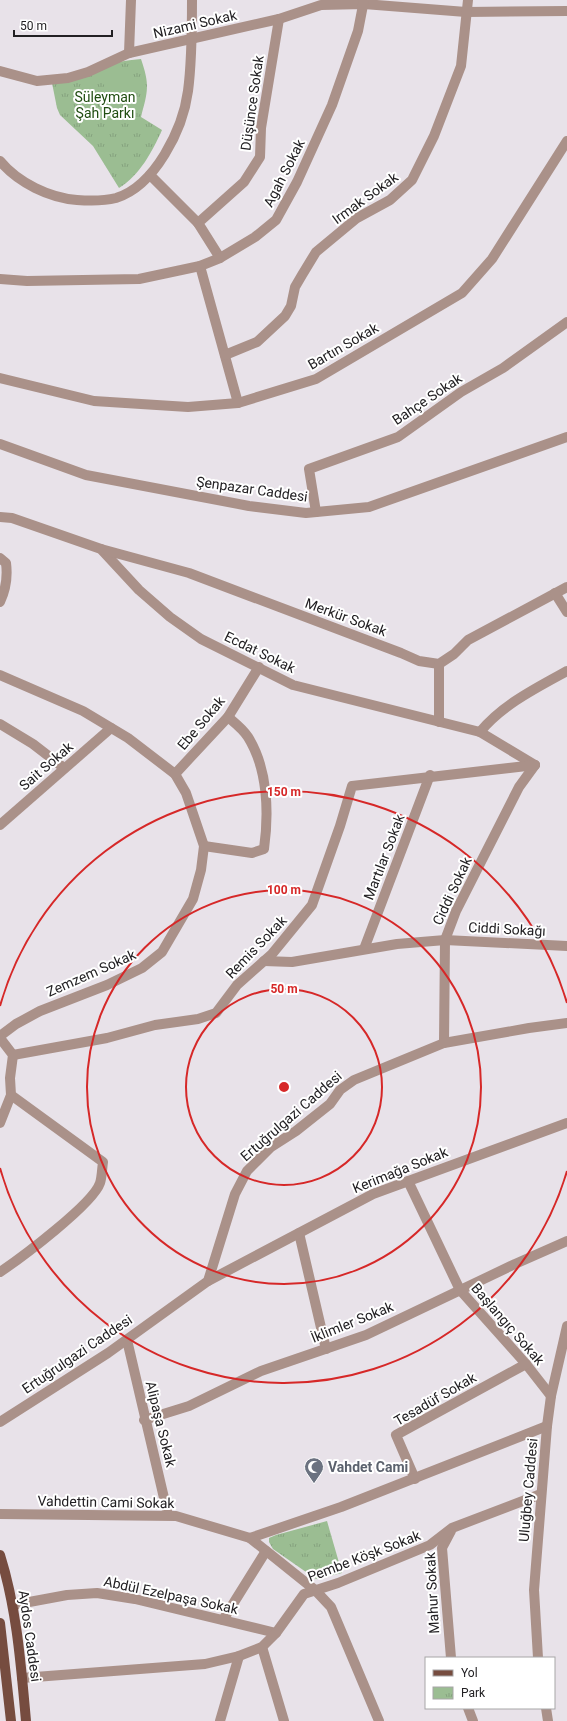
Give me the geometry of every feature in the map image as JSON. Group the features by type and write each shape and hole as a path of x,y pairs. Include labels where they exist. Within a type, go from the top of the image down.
{"main road":[{"name":"Aydos Caddesi","path":"0,1555 13,1605 26,1721"},
{"name":"Aydos Caddesi","path":"0,1622 11,1721"}],"street":[{"path":"129,54 131,0"},
{"path":"0,161 32,186 73,200 92,201 116,198 131,191 150,175 160,161 181,121 188,92 192,39 192,0"},
{"name":"Irmak Sokak","path":"225,355 257,342 285,316 291,306 295,287 316,252 357,218 390,200 412,180 434,136 461,66 468,0"},
{"name":"Nizami Sokak","path":"0,71 38,80 53,80 88,72 129,54 279,19 308,4 321,5 364,2 466,12 567,11"},
{"name":"Agah Sokak","path":"0,279 27,281 139,279 200,266 220,258 255,237 276,220 297,182 332,105 358,31 364,2"},
{"name":"Düşünce Sokak","path":"198,223 244,182 260,157 261,128 279,19"},
{"name":"Bartın Sokak","path":"0,378 94,401 188,407 238,403 316,379 462,293 492,259 567,141"},
{"path":"150,175 198,223 220,258"},
{"path":"200,266 238,403"},
{"name":"Bahçe Sokak","path":"316,512 309,469 398,437 461,392 503,368 567,322"},
{"name":"Şenpazar Caddesi","path":"0,444 86,474 249,506 306,513 369,507 567,437"},
{"name":"Ecdat Sokak","path":"0,517 12,518 101,549 139,590 170,617 201,639 293,685 480,732 535,765"},
{"name":"Merkür Sokak","path":"101,549 189,573 419,661 439,664"},
{"path":"0,558 6,564 8,576 0,602"},
{"path":"439,722 439,664 454,654 468,640 567,587"},
{"path":"555,593 567,612"},
{"name":"Ebe Sokak","path":"175,774 228,717 259,667"},
{"path":"480,732 491,718 543,684 567,671"},
{"name":"Zemzem Sokak","path":"0,675 83,711 128,738 175,774 186,793 204,846 201,870 193,898 162,952 142,968 107,985 40,1011 16,1024 0,1037"},
{"path":"204,846 252,853 264,849 267,830 266,806 264,781 258,758 248,736 228,717"},
{"path":"0,724 33,744 64,768"},
{"name":"Sait Sokak","path":"0,825 111,728"},
{"name":"Remis Sokak","path":"13,1055 107,1038 155,1025 198,1019 216,1013 237,985 264,961 312,905 340,826 352,786 535,765"},
{"name":"Ciddi Sokak","path":"444,1044 445,940 456,911 519,787 535,765"},
{"name":"Martılar Sokak","path":"364,950 430,776"},
{"name":"Ciddi Sokağı","path":"264,961 292,962 396,944 445,940 567,946"},
{"name":"Ertuğrulgazi Caddesi","path":"0,1422 101,1358 208,1281 235,1194 247,1171 271,1147 296,1131 330,1104 340,1090 354,1080 444,1044 529,1028 567,1023"},
{"path":"0,1037 13,1055 10,1078 11,1095 0,1123"},
{"path":"0,1272 48,1237 93,1194 100,1183 103,1162 11,1095"},
{"name":"Kerimağa Sokak","path":"208,1281 373,1194 567,1123"},
{"name":"Başlangıç Sokak","path":"408,1181 460,1290 526,1364 551,1396"},
{"path":"299,1233 326,1349"},
{"name":"İklimler Sokak","path":"144,1420 189,1406 261,1371 366,1335 567,1241"},
{"name":"Uluğbey Caddesi","path":"538,1657 534,1590 547,1426 551,1396 567,1326"},
{"name":"Alipaşa Sokak","path":"126,1340 168,1515"},
{"name":"Tesadüf Sokak","path":"415,1479 396,1435 526,1364"},
{"path":"250,1538 341,1507 547,1426"},
{"name":"Pembe Köşk Sokak","path":"22,1678 205,1664 239,1656 262,1647 276,1633 304,1594 430,1545 452,1528 542,1494"},
{"name":"Vahdettin Cami Sokak","path":"0,1514 168,1515 250,1538"},
{"name":"Mahur Sokak","path":"451,1657 442,1548 452,1528"},
{"path":"250,1538 315,1590 332,1607 379,1721"},
{"path":"223,1620 266,1551"},
{"name":"Abdül Ezelpaşa Sokak","path":"13,1605 66,1595 97,1593 135,1599 276,1633"},
{"path":"262,1647 284,1721"},
{"path":"220,1721 239,1656"},
{"path":"468,1709 473,1721"},
{"path":"546,1709 548,1721"}],"green space":[{"name":"Süleyman Şah Parkı","path":"141,59 146,75 147,88 141,117 162,130 145,162 133,177 119,188 93,146 60,115 57,108 52,83 84,71 118,62"},
{"path":"113,65 134,85 120,100 99,80"},
{"path":"327,1521 342,1573 316,1579 273,1549 269,1542 269,1538 276,1535"}],"place":[{"name":"Vahdet Cami","path":"314,1484"}]}
